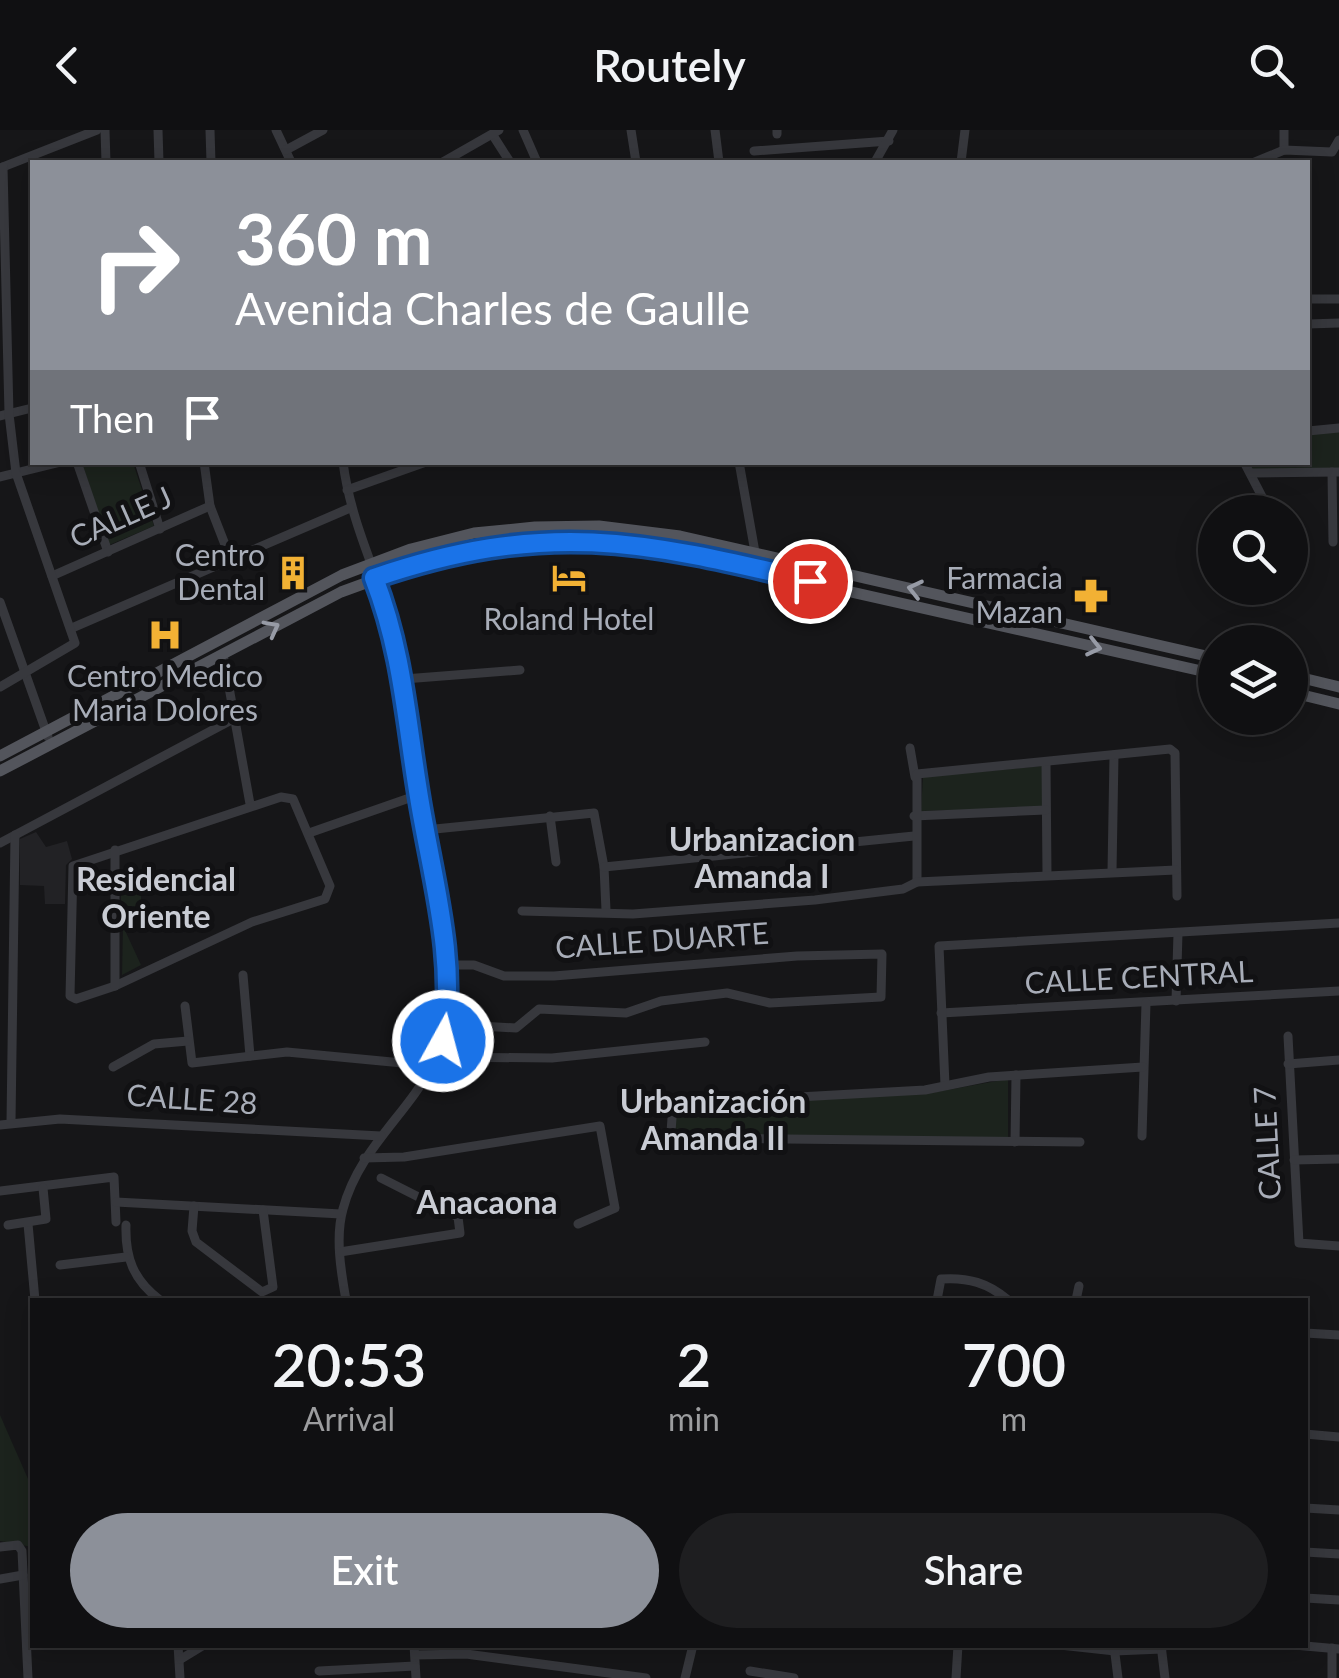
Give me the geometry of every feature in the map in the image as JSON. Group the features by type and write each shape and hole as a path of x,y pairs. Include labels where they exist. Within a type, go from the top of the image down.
{"main road":[{"path":"72,726 369,564 474,533 535,526 630,529 754,552 1198,654"},
{"path":"0,756 48,738 374,578 452,553 552,540 624,542 724,562 1198,670"},
{"path":"724,562 728,548"},
{"path":"866,594 868,579"},
{"path":"1308,680 1339,687"},
{"path":"1308,696 1339,704"},
{"path":"0,772 48,738"}],"street":[{"path":"0,687 73,648 72,628 16,472 5,415 2,168 96,130"},
{"path":"105,130 106,160"},
{"path":"158,130 159,160"},
{"path":"210,130 211,160"},
{"path":"276,130 290,160"},
{"path":"286,150 323,130"},
{"path":"523,130 536,160"},
{"path":"631,130 636,160"},
{"path":"715,130 719,160"},
{"path":"877,160 892,130"},
{"path":"961,160 965,130"},
{"path":"1284,130 1284,150"},
{"path":"447,160 496,133 507,160"},
{"path":"1260,160 1284,150 1332,152 1339,140"},
{"path":"754,150 889,141"},
{"path":"53,148 53,160"},
{"path":"1310,299 1339,299"},
{"path":"1310,324 1339,322"},
{"path":"5,415 30,409"},
{"path":"1310,431 1339,428"},
{"path":"0,477 48,465"},
{"path":"78,465 108,552"},
{"path":"140,465 160,528"},
{"path":"204,465 210,506 232,560"},
{"path":"343,465 350,508 391,621 404,679 418,795 447,966 446,1024 436,1061 364,1158 341,1214 340,1252 346,1298"},
{"path":"346,490 417,465"},
{"path":"740,465 754,552"},
{"path":"1246,465 1261,495"},
{"path":"1250,474 1335,472 1332,542"},
{"name":"CALLE J","path":"52,576 210,506"},
{"path":"72,628 350,508"},
{"path":"0,602 48,738"},
{"path":"223,654 250,804"},
{"path":"404,679 520,670"},
{"path":"0,843 254,708"},
{"path":"910,748 916,776 917,882"},
{"path":"916,776 1170,749 1175,753 1177,896"},
{"path":"1112,872 1114,756"},
{"path":"1046,763 1047,875"},
{"path":"309,833 418,795"},
{"path":"280,797 293,799 330,886 325,899 252,922 115,986 72,998 72,866 250,804 280,797"},
{"path":"914,816 1046,810"},
{"path":"425,830 594,813 604,867 606,910"},
{"path":"550,816 556,862"},
{"path":"6,1124 6,1000 15,835"},
{"path":"604,867 914,836"},
{"path":"115,850 115,986"},
{"path":"522,911 606,910 633,914 816,900 903,889 917,882 1176,870"},
{"path":"945,1086 936,949 940,946 1339,923"},
{"path":"1176,1001 1178,933"},
{"name":"CALLE DUARTE","path":"446,1024 516,1028 539,1008 626,1013 700,994 740,994 754,1001 881,997 882,954 797,956 554,976 504,976 474,965 447,966"},
{"path":"244,975 250,1056"},
{"name":"CALLE CENTRAL","path":"941,1013 1339,991"},
{"path":"1142,1136 1146,1004"},
{"path":"185,1006 192,1063 288,1052 436,1061 552,1058 705,1042"},
{"name":"CALLE 7","path":"1288,1036 1302,1247 1339,1246"},
{"path":"113,1067 154,1044 188,1041"},
{"path":"1288,1064 1339,1060"},
{"path":"1080,1142 677,1138 672,1132 673,1104 852,1095 1016,1076 1143,1068"},
{"path":"1016,1076 1016,1142"},
{"name":"CALLE 28","path":"6,1124 180,1122 381,1136"},
{"path":"364,1158 404,1157 600,1126 615,1208 578,1224"},
{"path":"1294,1160 1339,1159"},
{"path":"0,1191 114,1177 126,1257 156,1298"},
{"path":"340,1252 460,1234 458,1217 381,1178"},
{"path":"8,1225 46,1220 43,1188"},
{"path":"116,1202 341,1214"},
{"path":"194,1206 192,1231 196,1242 262,1292 272,1287 263,1210"},
{"path":"28,1224 35,1298"},
{"path":"60,1264 126,1257"},
{"path":"938,1298 942,1280 972,1280 1004,1298"},
{"path":"1076,1298 1079,1286"},
{"path":"1308,1332 1339,1335"},
{"path":"1308,1434 1339,1437"},
{"path":"1308,1508 1339,1510"},
{"path":"0,1547 18,1546 22,1551 28,1678"},
{"path":"1308,1552 1339,1554"},
{"path":"0,1579 23,1575"},
{"path":"1308,1598 1339,1600"},
{"path":"1308,1646 1335,1649 1332,1678"},
{"path":"179,1648 180,1678"},
{"path":"181,1659 199,1648"},
{"path":"685,1678 692,1648"},
{"path":"958,1648 956,1677 972,1678"},
{"path":"1114,1648 1118,1678"},
{"path":"1162,1648 1165,1678"},
{"path":"319,1671 414,1655 466,1654 646,1678"},
{"path":"414,1655 416,1678"},
{"path":"750,1671 794,1678"}],"shaded area":[{"path":"1339,432 1339,469 1251,470 1247,465 1310,465 1310,434"},
{"path":"83,465 134,465 154,526 109,545"},
{"path":"1042,766 1043,808 921,811 923,777"},
{"path":"36,832 46,847 67,841 72,859 66,865 65,904 45,904 44,886 20,885 20,839"},
{"path":"121,878 141,878 141,916 121,916"},
{"path":"123,926 141,965 122,975"},
{"path":"1008,1079 1008,1142 675,1134 676,1104 925,1094"},
{"path":"0,1415 30,1483 30,1547 0,1541"}],"place":[{"name":"Centro Dental","path":"293,573"},
{"name":"Roland Hotel","path":"569,578"},
{"name":"Farmacia Mazan","path":"1091,596"},
{"name":"Centro Medico Maria Dolores","path":"165,635"}],"district":[{"name":"Urbanizacion Amanda I","path":"762,858"},
{"name":"Residencial Oriente","path":"156,898"},
{"name":"Urbanización Amanda II","path":"713,1120"},
{"name":"Anacaona","path":"487,1203"}],"route":[{"path":"443,1041 449,998 444,936 418,795 406,686 391,621 374,578 452,553 512,542 573,540 643,545 810,581"}]}
